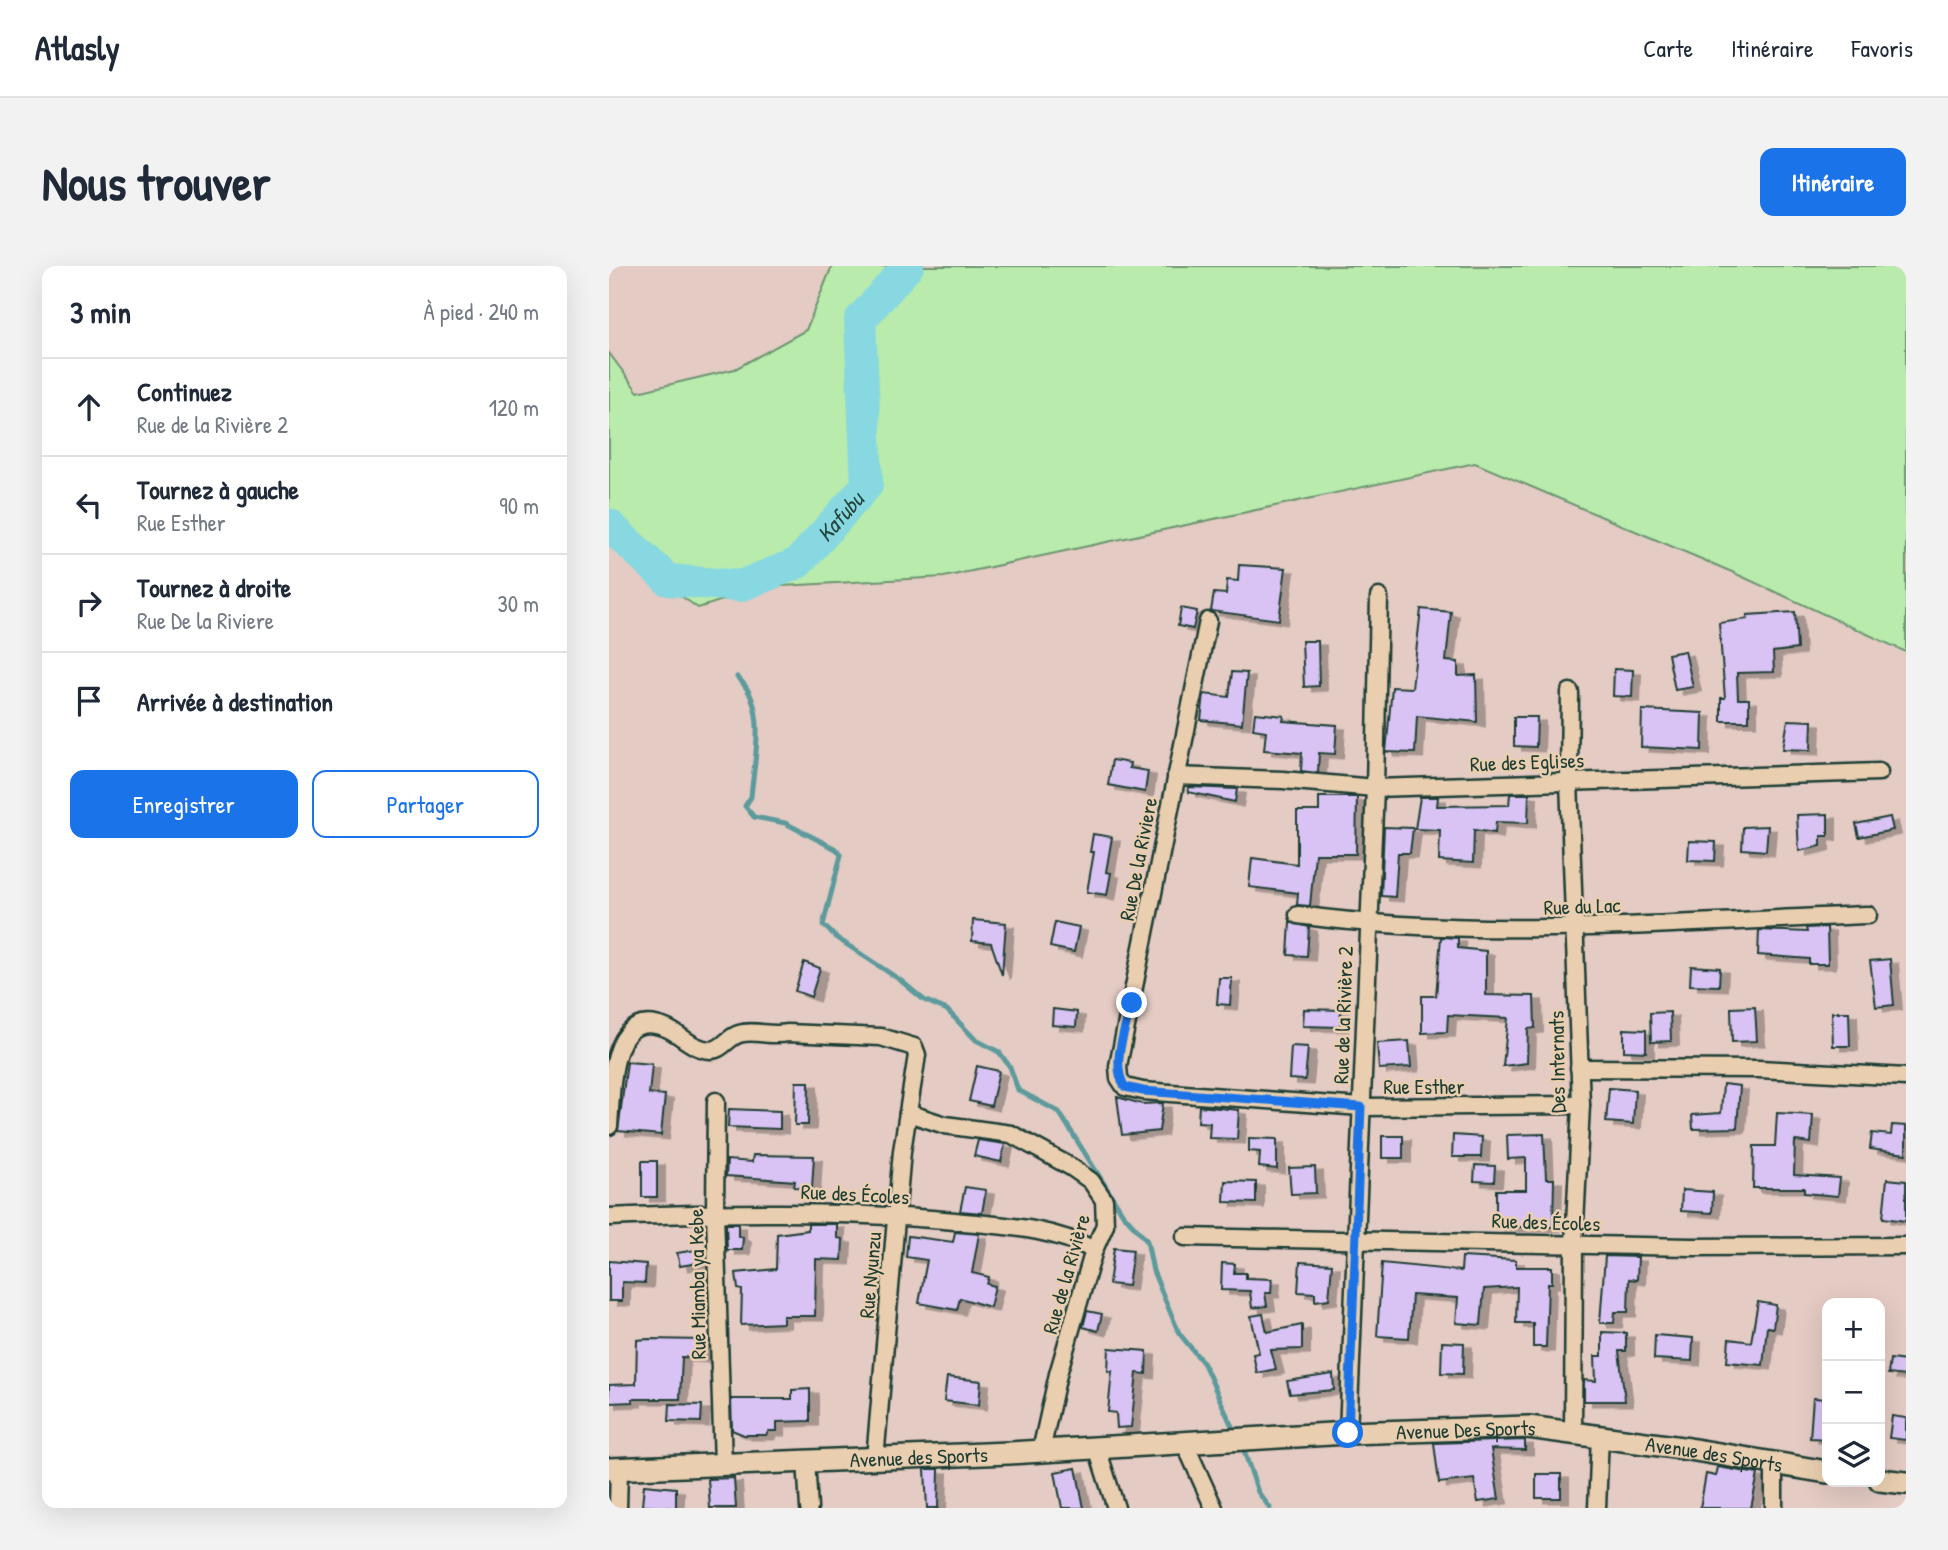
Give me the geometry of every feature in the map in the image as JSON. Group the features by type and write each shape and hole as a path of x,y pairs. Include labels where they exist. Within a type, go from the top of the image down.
{"street":[{"name":"Rue de la Rivière 2","path":"1348,1433 1375,788 1379,597"},
{"name":"Rue De la Riviere","path":"1143,1091 1125,1087 1119,1078 1118,1066 1208,621"},
{"name":"Des Internats","path":"1570,692 1569,781 1581,1105 1574,1244 1573,1432"},
{"name":"Rue des Eglises","path":"1176,776 1283,780 1375,788 1879,772"},
{"name":"Rue du Lac","path":"1298,915 1368,925 1488,929 1576,928 1868,915"},
{"name":"Rue Nyunzu","path":"611,1088 619,1045 629,1029 636,1025 665,1027 692,1046 709,1049 719,1047 740,1034 881,1037 915,1047 917,1055 895,1217 875,1459"},
{"path":"1579,1068 1759,1069 1906,1077"},
{"path":"609,1126 611,1088"},
{"name":"Rue Esther","path":"1143,1091 1361,1107 1581,1105"},
{"name":"Rue Miamba ya Kebe","path":"716,1101 715,1213 723,1465"},
{"name":"Rue de la Rivière","path":"908,1113 945,1125 1011,1134 1091,1181 1104,1200 1107,1212 1058,1374 1041,1451"},
{"name":"Rue des Écoles","path":"609,1217 804,1211 895,1217 1039,1229 1071,1238 1094,1250"},
{"name":"Rue des Écoles","path":"1185,1237 1574,1244 1906,1246"},
{"name":"Avenue Des Sports","path":"1239,1441 1348,1433 1528,1427 1600,1436"},
{"path":"1597,1508 1600,1436"},
{"name":"Avenue des Sports","path":"1600,1436 1822,1471"},
{"name":"Avenue des Sports","path":"614,1468 875,1459 1239,1441"},
{"path":"1185,1444 1214,1508"},
{"path":"1097,1448 1116,1508"},
{"path":"806,1460 809,1508"},
{"path":"1774,1508 1775,1464"},
{"path":"614,1468 618,1508"},
{"path":"1885,1481 1906,1483"}],"green space":[{"path":"832,266 1906,266 1906,652 1732,572 1475,463 944,577 764,587 698,608 609,545 609,353 638,392 735,369 806,330"}],"building":[{"path":"1239,565 1286,568 1279,620 1211,611 1214,593 1226,594 1227,580 1238,581"},
{"path":"1181,608 1197,611 1193,629 1178,626"},
{"path":"1421,609 1451,612 1446,661 1458,662 1458,676 1476,675 1477,722 1417,716 1415,753 1386,752 1392,687 1412,688"},
{"path":"1795,612 1797,649 1773,652 1774,672 1737,673 1738,699 1749,699 1749,721 1721,721 1721,698 1725,698 1719,623 1748,619 1747,615"},
{"path":"1302,641 1318,641 1319,686 1304,687"},
{"path":"1685,651 1693,687 1675,690 1668,654"},
{"path":"1614,669 1633,670 1632,697 1613,696"},
{"path":"1232,672 1247,673 1242,724 1201,720 1204,694 1229,697"},
{"path":"1642,710 1703,713 1702,750 1641,747"},
{"path":"1255,713 1284,716 1283,721 1337,725 1335,754 1319,753 1318,773 1301,771 1302,753 1264,750 1266,731 1253,729"},
{"path":"1514,717 1537,717 1536,747 1514,746"},
{"path":"1788,720 1812,721 1811,750 1783,749"},
{"path":"1112,760 1130,763 1129,768 1148,771 1145,792 1108,785"},
{"path":"1189,787 1237,789 1235,802 1188,792"},
{"path":"1510,794 1529,794 1528,823 1496,822 1495,833 1474,830 1473,863 1439,861 1440,830 1415,829 1420,797 1438,797 1437,806 1509,805"},
{"path":"1319,797 1357,797 1356,854 1315,854 1310,906 1297,905 1298,893 1249,887 1252,858 1297,864 1297,811 1319,811"},
{"path":"1828,814 1828,836 1821,836 1821,846 1799,851 1797,815"},
{"path":"1890,817 1893,830 1859,837 1856,824"},
{"path":"1768,826 1766,851 1742,849 1743,827"},
{"path":"1384,827 1413,828 1410,853 1398,853 1395,897 1381,896"},
{"path":"1093,834 1112,837 1106,872 1111,873 1107,895 1087,892 1094,852 1090,852"},
{"path":"1689,841 1716,842 1715,861 1688,860"},
{"path":"973,920 1006,923 1002,975 991,943 972,941"},
{"path":"1055,922 1079,927 1074,952 1050,947"},
{"path":"1290,922 1309,927 1307,956 1288,955"},
{"path":"1827,927 1828,964 1809,964 1809,959 1758,955 1759,930 1807,932 1806,928"},
{"path":"1441,937 1458,938 1458,948 1486,951 1486,995 1534,996 1535,1028 1528,1029 1527,1063 1503,1066 1508,1018 1448,1015 1447,1032 1422,1033 1422,996 1436,996"},
{"path":"1890,959 1894,1005 1876,1007 1870,961"},
{"path":"804,962 820,968 811,997 795,991"},
{"path":"1691,966 1720,968 1719,986 1690,985"},
{"path":"1219,978 1232,978 1230,1005 1217,1004"},
{"path":"1755,1007 1757,1041 1732,1042 1731,1008"},
{"path":"1053,1009 1077,1012 1076,1027 1052,1025"},
{"path":"1304,1009 1341,1010 1340,1027 1303,1026"},
{"path":"1670,1012 1671,1041 1651,1042 1650,1013"},
{"path":"1832,1012 1849,1012 1850,1046 1833,1046"},
{"path":"1624,1029 1646,1030 1646,1052 1624,1051"},
{"path":"1409,1041 1411,1067 1379,1069 1377,1043"},
{"path":"1291,1046 1308,1047 1305,1080 1289,1079"},
{"path":"627,1062 652,1064 649,1094 665,1095 661,1135 618,1131"},
{"path":"977,1066 999,1071 991,1106 969,1101"},
{"path":"796,1082 809,1082 808,1125 795,1125"},
{"path":"1723,1084 1740,1086 1737,1128 1693,1129 1692,1115 1721,1113"},
{"path":"1609,1088 1635,1090 1633,1124 1606,1122"},
{"path":"1117,1097 1142,1104 1163,1103 1159,1131 1122,1135"},
{"path":"1199,1106 1239,1110 1237,1139 1209,1138 1210,1123 1198,1122"},
{"path":"729,1109 780,1111 780,1129 728,1127"},
{"path":"1777,1113 1813,1115 1811,1143 1795,1141 1794,1175 1840,1178 1838,1196 1804,1193 1804,1188 1753,1188 1754,1146 1775,1146"},
{"path":"1892,1125 1906,1126 1906,1154 1870,1149 1872,1133 1891,1135"},
{"path":"1544,1134 1546,1179 1554,1179 1553,1227 1496,1227 1496,1190 1526,1190 1526,1158 1508,1159 1507,1135"},
{"path":"1453,1135 1482,1137 1481,1157 1452,1157"},
{"path":"1382,1136 1403,1136 1403,1158 1382,1158"},
{"path":"1249,1138 1277,1139 1277,1169 1259,1167 1260,1152 1249,1151"},
{"path":"978,1140 1005,1144 1001,1162 974,1156"},
{"path":"753,1155 814,1156 812,1188 794,1187 795,1181 726,1176 727,1160 752,1162"},
{"path":"642,1161 657,1161 657,1197 642,1197"},
{"path":"1475,1165 1495,1166 1494,1182 1474,1181"},
{"path":"1315,1167 1316,1193 1291,1194 1289,1168"},
{"path":"1887,1179 1906,1181 1906,1221 1883,1218"},
{"path":"1225,1181 1256,1182 1256,1203 1224,1202"},
{"path":"965,1187 986,1190 982,1213 960,1211"},
{"path":"1682,1190 1713,1192 1712,1213 1681,1211"},
{"path":"726,1224 738,1224 738,1236 743,1237 742,1250 727,1250"},
{"path":"808,1224 837,1224 837,1238 843,1239 842,1260 816,1259 815,1316 783,1316 783,1323 741,1325 742,1290 738,1289 736,1273 776,1269 777,1234 808,1230"},
{"path":"955,1232 979,1234 972,1273 989,1277 987,1284 995,1286 990,1307 960,1298 957,1310 919,1303 927,1260 906,1257 908,1236 953,1242"},
{"path":"1114,1248 1133,1250 1128,1286 1109,1284"},
{"path":"696,1250 698,1263 680,1266 677,1253"},
{"path":"1605,1256 1638,1257 1637,1280 1629,1279 1628,1312 1615,1312 1614,1323 1600,1323"},
{"path":"1462,1257 1516,1260 1516,1267 1552,1267 1552,1283 1548,1283 1546,1347 1533,1347 1533,1323 1516,1323 1517,1287 1484,1289 1481,1325 1456,1323 1458,1298 1412,1295 1409,1338 1377,1336 1382,1263 1461,1271"},
{"path":"609,1261 646,1264 645,1283 622,1282 622,1301 609,1301"},
{"path":"1300,1262 1332,1264 1329,1299 1315,1301 1315,1293 1298,1292"},
{"path":"1222,1263 1235,1264 1234,1273 1246,1273 1246,1278 1272,1279 1271,1293 1265,1293 1267,1306 1252,1308 1250,1291 1221,1290"},
{"path":"1758,1302 1776,1305 1773,1328 1767,1327 1763,1365 1727,1362 1729,1339 1751,1342"},
{"path":"1087,1311 1102,1314 1098,1331 1083,1327"},
{"path":"1263,1314 1267,1332 1302,1325 1302,1349 1271,1350 1276,1369 1257,1373 1253,1354 1259,1353 1251,1316"},
{"path":"1602,1332 1626,1333 1626,1351 1619,1351 1625,1401 1584,1401 1584,1380 1596,1381 1595,1356 1602,1356"},
{"path":"1655,1335 1693,1338 1692,1361 1654,1359"},
{"path":"637,1340 704,1340 703,1358 682,1357 680,1399 632,1399 633,1402 609,1403 609,1385 636,1384"},
{"path":"1442,1342 1464,1343 1463,1374 1441,1373"},
{"path":"1109,1348 1147,1351 1146,1374 1137,1373 1131,1427 1117,1428 1116,1413 1108,1412 1112,1371 1108,1371"},
{"path":"1890,1359 1906,1361 1905,1376 1888,1374"},
{"path":"1333,1374 1334,1390 1290,1394 1287,1381"},
{"path":"947,1377 981,1381 979,1405 944,1401"},
{"path":"810,1389 810,1421 777,1422 777,1431 769,1431 766,1435 744,1435 732,1430 731,1399 792,1399 792,1390"},
{"path":"1813,1398 1822,1399 1822,1439 1810,1438"},
{"path":"670,1404 702,1405 701,1422 669,1421"},
{"path":"1892,1416 1906,1418 1906,1440 1889,1438"},
{"path":"1525,1440 1525,1450 1491,1449 1499,1499 1478,1502 1474,1479 1439,1483 1434,1443"},
{"path":"1718,1467 1758,1474 1751,1508 1700,1508 1706,1474 1716,1476"},
{"path":"1076,1468 1084,1508 1062,1508 1055,1472"},
{"path":"925,1469 939,1469 938,1508 927,1508"},
{"path":"1536,1474 1561,1474 1561,1498 1536,1498"},
{"path":"734,1478 736,1508 710,1508 708,1479"},
{"path":"644,1485 676,1488 676,1508 642,1506"}],"waterway":[{"name":"Kafubu","path":"609,525 668,580 740,586 798,563 867,485 860,320 908,266"},
{"path":"737,677 753,702 757,733 751,797 745,806 754,817 785,823 836,849 841,855 823,925 924,1000 947,1010 976,1040 999,1052 1010,1067 1018,1090 1059,1112 1123,1214 1147,1241 1153,1271 1179,1333 1204,1364 1235,1433"},
{"path":"1242,1445 1258,1492 1270,1508"}],"route":[{"path":"1132,1003 1118,1066 1119,1078 1125,1087 1143,1091 1361,1107 1358,1240 1348,1433"}]}
